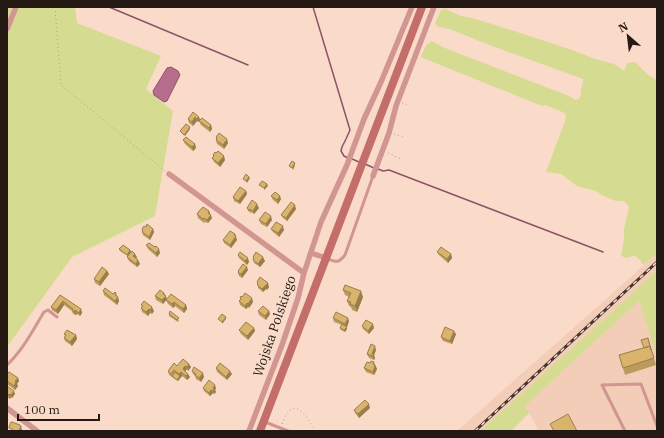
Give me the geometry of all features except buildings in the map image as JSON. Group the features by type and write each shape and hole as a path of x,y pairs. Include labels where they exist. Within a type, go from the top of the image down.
{"main road":[{"name":"Wojska Polskiego","path":"260,431 422,7"}],"street":[{"path":"7,29 16,7"},
{"path":"304,273 321,222 347,165 364,119 382,82 412,7"},
{"path":"373,176 389,133 396,106 434,7"},
{"name":"Wojska Polskiego","path":"169,174 304,273 298,298 249,431"},
{"path":"311,253 326,258"},
{"path":"7,417 8,409"},
{"path":"8,409 37,431"}],"lane":[{"path":"326,258 337,261 341,260 345,255 373,176"},
{"path":"7,364 16,357 32,334 44,312 48,310 57,317"},
{"path":"625,431 602,385 641,384 657,426"},
{"path":"263,421 288,431"}],"path":[{"path":"55,7 61,85 169,174"},
{"path":"389,133 405,137"},
{"path":"382,151 401,158"},
{"path":"280,429 285,416 293,408 302,411 316,431"}],"shaded area":[{"path":"171,67 178,71 180,75 167,101 164,102 154,95 153,91 167,68"},
{"path":"657,253 657,270 480,431 457,431 614,292"},
{"path":"639,301 657,357 657,431 539,431 525,406"}],"green space":[{"path":"7,7 75,7 77,23 161,56 146,89 173,111 155,216 72,257 7,347"},
{"path":"444,8 461,16 508,29 595,59 614,64 624,71 627,63 635,62 648,75 657,80 657,253 643,265 635,256 625,258 621,255 624,229 629,207 624,201 616,201 603,196 596,191 577,186 561,174 546,172 565,121 565,113 545,105 542,106 421,56 427,44 431,41 445,48 576,100 579,99 581,94 583,79 453,30 439,27 435,24 441,10"},
{"path":"657,270 657,357 639,301 525,406 529,413 511,431 480,431 624,301"}],"waterway":[{"path":"109,7 248,65"},
{"path":"313,7 350,130 341,151 344,156 348,158"},
{"path":"352,159 359,162"},
{"path":"365,164 374,168"},
{"path":"378,169 383,171 389,170 603,252"}],"railway":[{"path":"475,431 657,262"}]}
